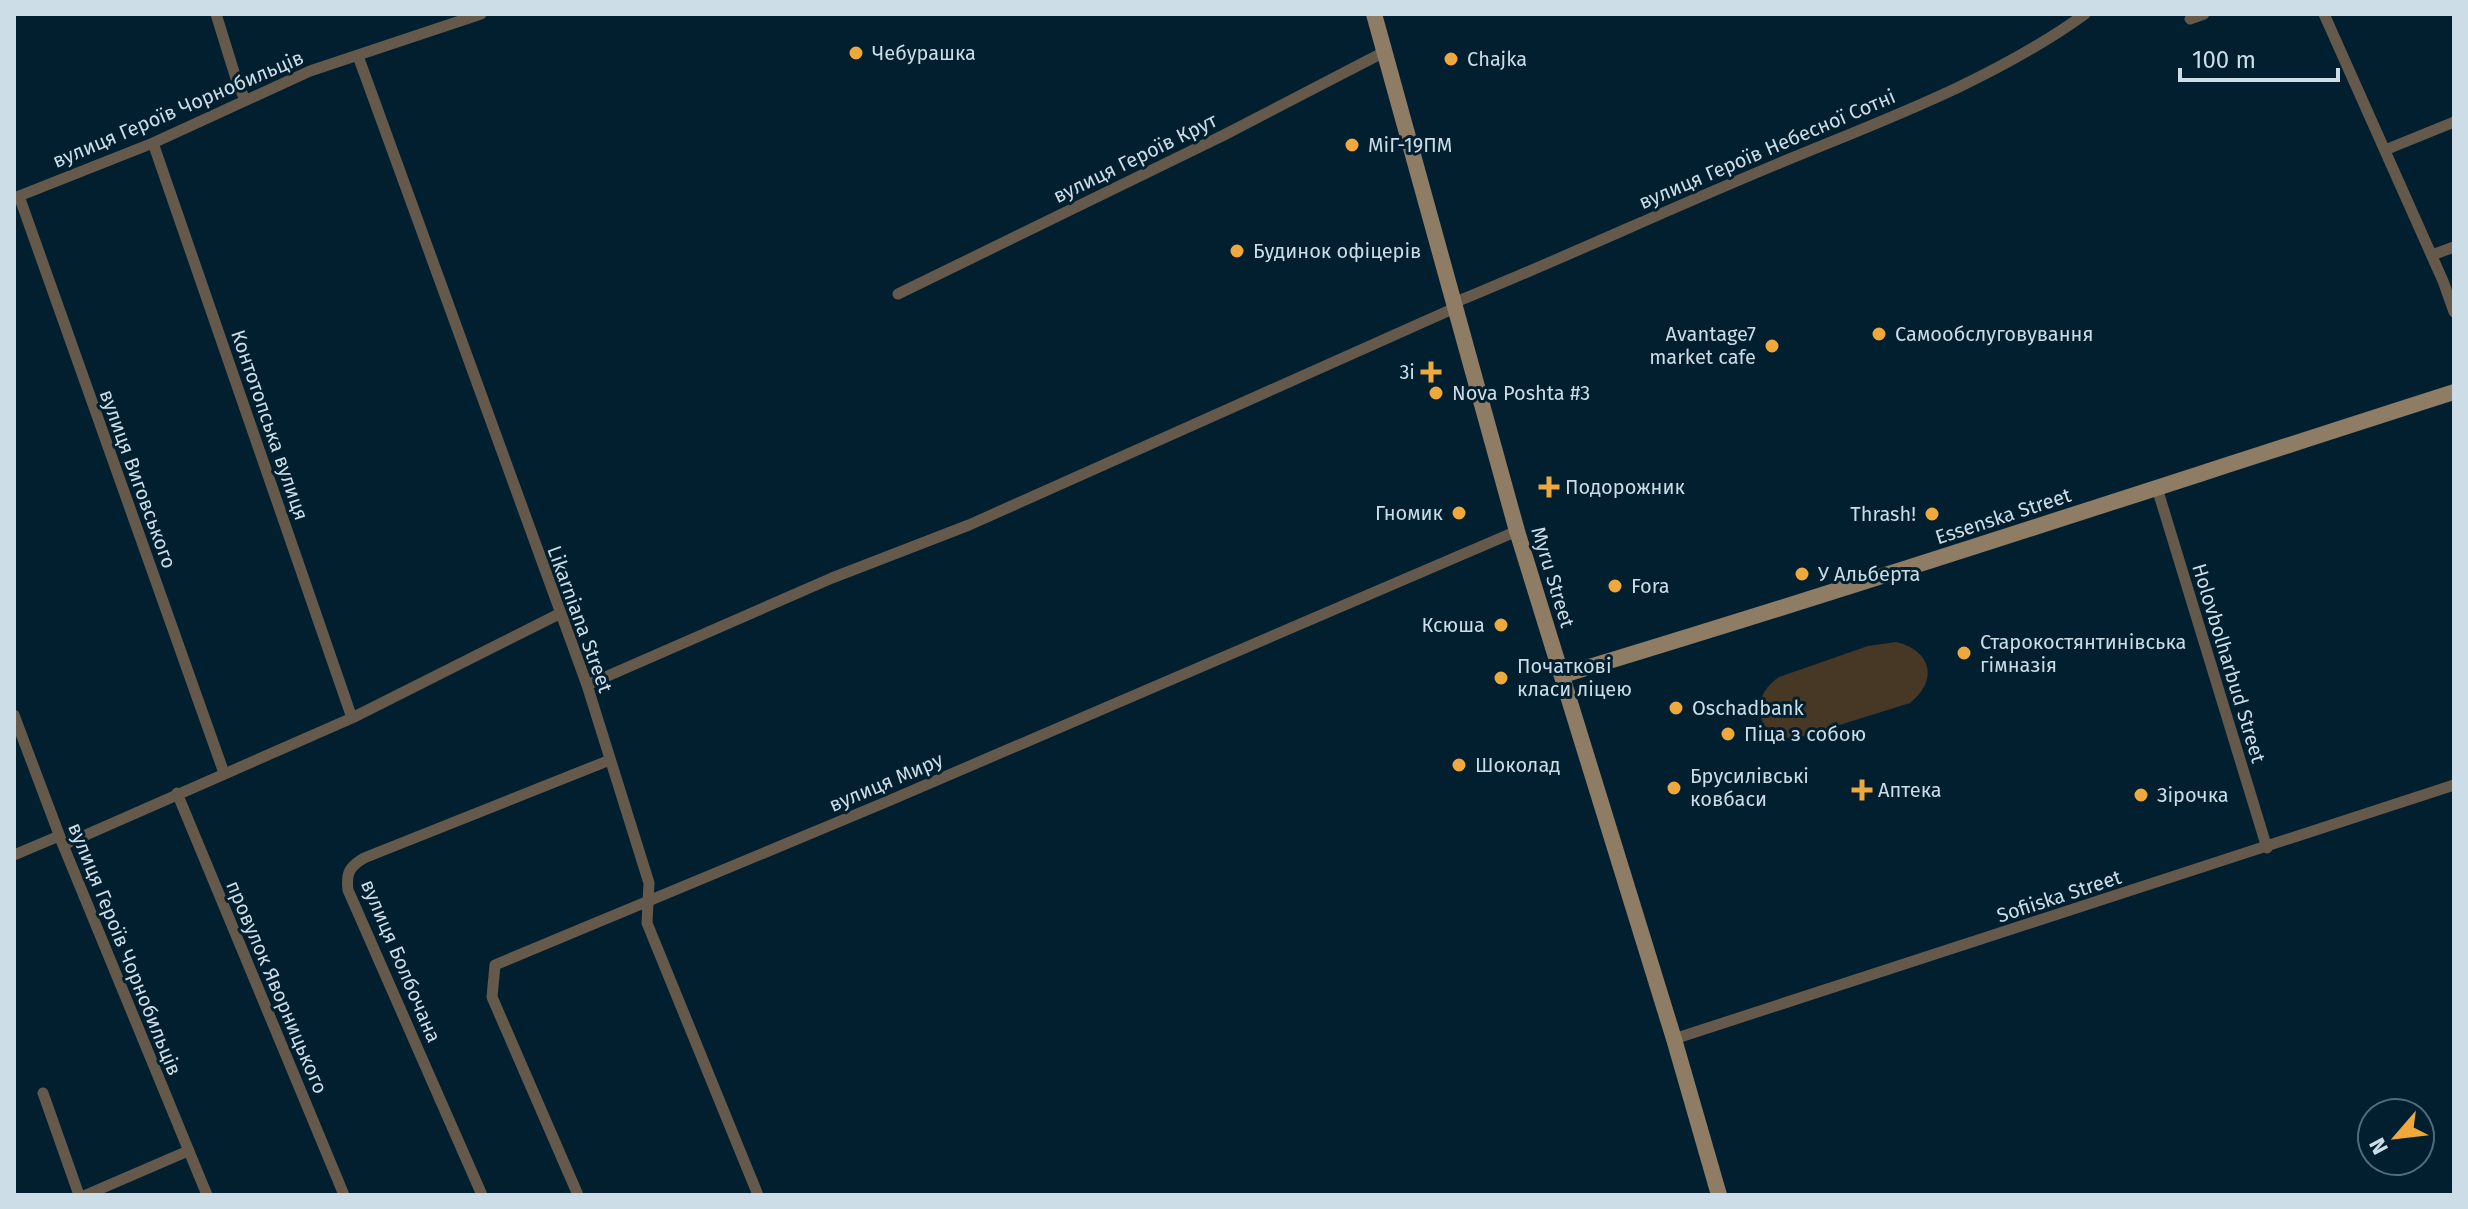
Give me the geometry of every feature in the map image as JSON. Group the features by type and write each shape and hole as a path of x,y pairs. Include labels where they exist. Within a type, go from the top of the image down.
{"main road":[{"name":"Myru Street","path":"1374,14 1457,305 1517,531 1719,1195"},
{"name":"Essenska Street","path":"1563,675 2454,392"}],"street":[{"path":"216,14 245,99"},
{"name":"вулиця Героїв Чорнобильців","path":"16,197 153,143 310,71 481,14"},
{"name":"вулиця Героїв Небесної Сотні","path":"587,685 832,578 969,525 1642,221 1905,111 2000,67 2068,19 2085,14"},
{"path":"2190,19 2204,14"},
{"path":"2324,14 2432,255 2454,312"},
{"name":"вулиця Героїв Крут","path":"898,294 1224,135 1386,51"},
{"name":"Likarniana Street","path":"358,56 587,685 649,883 647,923 758,1195"},
{"path":"2385,150 2454,122"},
{"name":"Контотопська вулиця","path":"153,143 352,718"},
{"name":"вулиця Виговського","path":"16,197 224,773"},
{"path":"2432,255 2454,247"},
{"name":"Holovbolharbud Street","path":"2157,488 2267,848"},
{"name":"вулиця Миру","path":"578,1195 492,997 495,965 648,903 1517,531"},
{"path":"14,855 61,840 177,793 352,718 559,614"},
{"name":"вулиця Героїв Чорнобильців","path":"14,715 61,840 207,1195"},
{"name":"вулиця Болбочана","path":"482,1195 348,890 346,874 352,865 364,858 610,760"},
{"name":"Sofiiska Street","path":"1674,1039 2454,785"},
{"name":"провулок Яворницького","path":"177,793 344,1195"},
{"path":"43,1093 79,1195"},
{"path":"86,1195 188,1151"}],"shaded area":[{"path":"1896,642 1917,652 1927,667 1925,685 1910,703 1798,738 1773,733 1765,726 1760,707 1762,696 1779,677 1868,646"}],"place":[{"name":"Чебурашка","path":"856,53"},
{"name":"Сhajka","path":"1451,59"},
{"name":"МіГ-19ПМ","path":"1352,145"},
{"name":"Будинок офіцерів","path":"1237,251"},
{"name":"Самообслуговування","path":"1879,334"},
{"name":"Avantage7 market cafe","path":"1772,346"},
{"name":"3і","path":"1431,372"},
{"name":"Nova Poshta #3","path":"1436,393"},
{"name":"Подорожник","path":"1549,487"},
{"name":"Гномик","path":"1459,513"},
{"name":"Thrash!","path":"1932,514"},
{"name":"У Альберта","path":"1802,574"},
{"name":"Fora","path":"1615,586"},
{"name":"Ксюша","path":"1501,625"},
{"name":"Старокостянтинівська гімназія","path":"1964,653"},
{"name":"Початкові класи ліцею","path":"1501,678"},
{"name":"Oschadbank","path":"1676,708"},
{"name":"Піца з собою","path":"1728,734"},
{"name":"Шоколад","path":"1459,765"},
{"name":"Брусилівські ковбаси","path":"1674,788"},
{"name":"Аптека","path":"1862,790"},
{"name":"Зірочка","path":"2141,795"}]}
